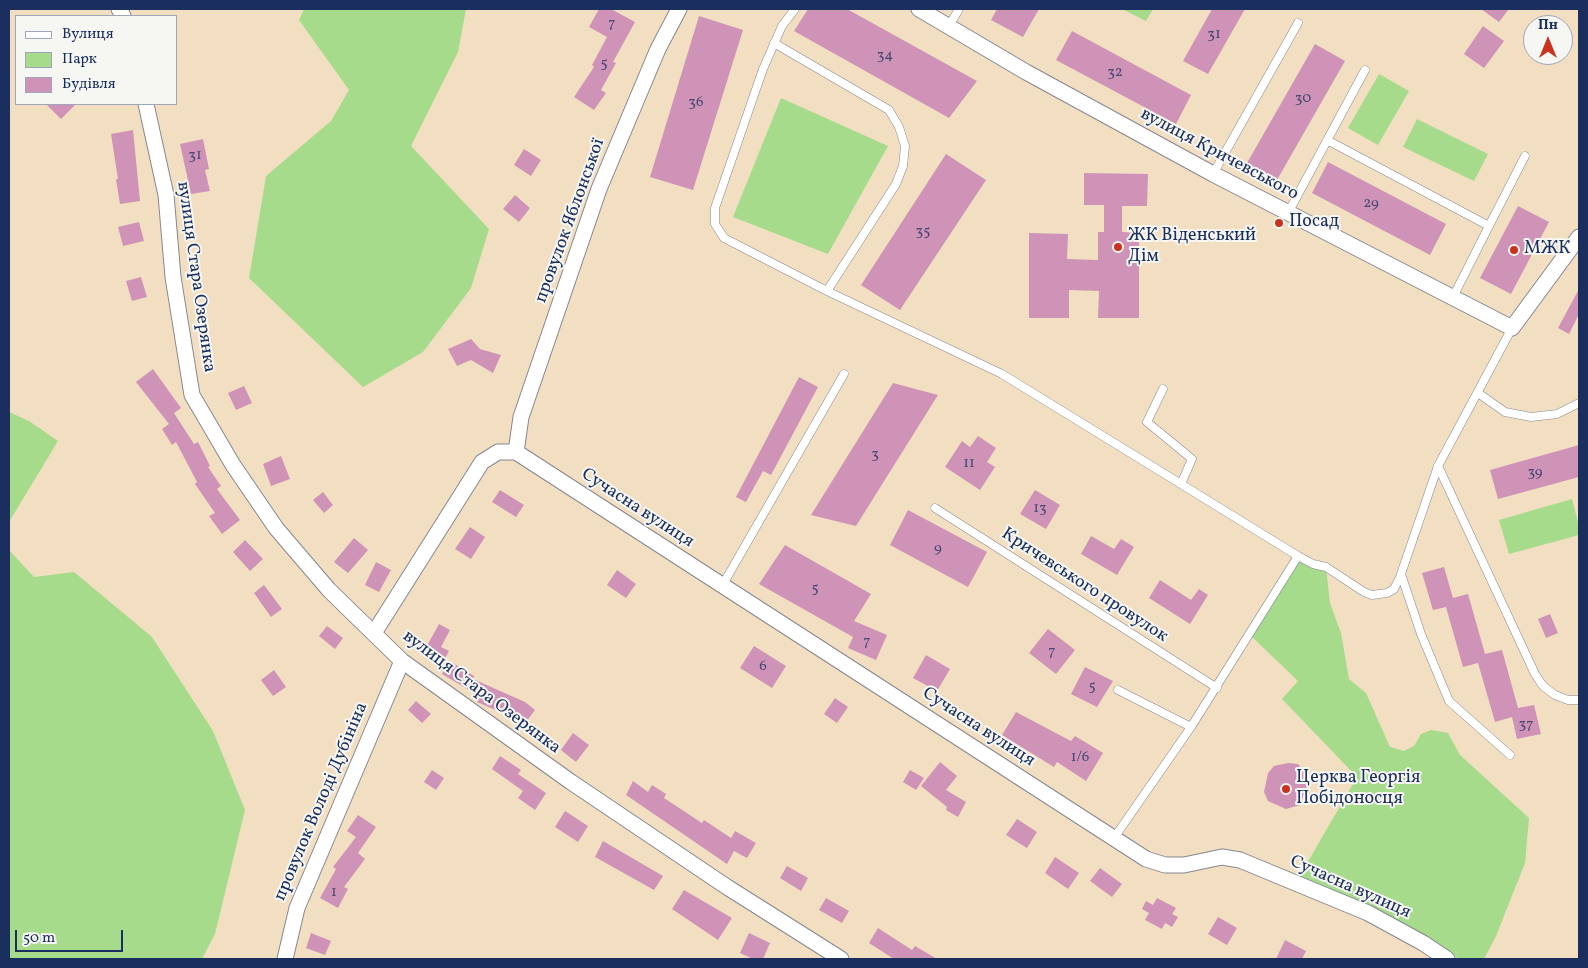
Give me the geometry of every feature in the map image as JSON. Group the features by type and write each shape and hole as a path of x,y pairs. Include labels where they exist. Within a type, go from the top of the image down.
{"street":[{"name":"провулок Яблонської","path":"516,452 521,417 599,190 658,49 678,9"},
{"name":"вулиця Кричевського","path":"919,9 1026,72 1213,174 1512,328"},
{"name":"вулиця Стара Озерянка","path":"146,105 166,195 173,277 192,395 233,465 276,528 329,590 402,661 570,782 727,887 842,959"},
{"path":"1512,328 1579,237"},
{"path":"374,633 482,462 498,452 516,452"},
{"name":"Сучасна вулиця","path":"516,452 1146,859 1165,864 1184,864 1222,857 1240,860 1368,913 1423,943 1446,959"},
{"name":"провулок Володі Дубініна","path":"285,959 297,908 402,661"}],"lane":[{"path":"795,9 782,26 763,69 715,208 715,224 724,238 732,244 827,291 1002,374 1298,556 1313,564 1326,567 1372,595 1387,593 1394,588 1401,574 1438,466 1512,328"},
{"path":"949,26 959,9"},
{"path":"1213,174 1298,23"},
{"path":"774,43 889,110 899,127 905,146 903,166 896,184 827,291"},
{"path":"1288,213 1365,70"},
{"path":"1327,140 1489,226"},
{"path":"1453,296 1525,156"},
{"path":"722,586 844,374"},
{"path":"1163,389 1147,422 1192,459 1181,484"},
{"path":"1478,393 1505,412 1531,417 1557,414 1579,403"},
{"path":"1438,466 1535,674 1543,686 1555,695 1568,700 1579,700"},
{"name":"Кричевського провулок","path":"935,508 1217,688"},
{"path":"1114,838 1192,728 1298,556"},
{"path":"1401,574 1421,634 1449,701 1510,755"},
{"path":"1118,690 1192,728"}],"green space":[{"path":"304,9 466,9 458,52 411,146 489,229 471,288 423,352 363,387 249,278 266,176 331,121 349,90 299,20"},
{"path":"1122,9 1153,9 1146,21"},
{"path":"1379,74 1409,91 1378,145 1348,128"},
{"path":"781,98 888,146 828,254 733,217"},
{"path":"1417,119 1488,154 1474,181 1403,147"},
{"path":"9,412 29,421 58,441 9,522"},
{"path":"1572,499 1579,526 1579,535 1509,554 1499,520"},
{"path":"9,550 34,577 74,572 152,637 213,731 245,810 215,934 202,959 9,959"},
{"path":"1298,556 1326,567 1330,603 1341,633 1349,679 1366,693 1390,747 1404,751 1414,746 1421,734 1431,730 1448,733 1460,755 1529,818 1525,863 1496,936 1484,959 1459,959 1427,937 1299,877 1357,777 1282,699 1298,681 1250,635"}],"building":[{"path":"599,9 611,9 635,22 613,62 616,63 601,90 606,93 594,110 574,97 594,67 592,65 607,37 589,27"},
{"path":"808,9 847,9 977,81 949,118 794,31"},
{"path":"997,9 1039,9 1023,37 991,20"},
{"path":"1212,9 1245,9 1208,74 1183,61"},
{"path":"1481,9 1509,9 1499,22"},
{"path":"699,16 743,30 693,190 650,177"},
{"path":"1483,26 1504,41 1484,68 1464,54"},
{"path":"1072,31 1191,95 1176,124 1056,60"},
{"path":"1315,44 1345,61 1277,180 1247,163"},
{"path":"47,105 75,105 61,119"},
{"path":"133,130 140,201 120,204 111,134"},
{"path":"203,139 209,169 205,170 210,191 191,194 180,144"},
{"path":"524,149 541,160 531,176 514,165"},
{"path":"946,154 986,180 900,310 861,285"},
{"path":"1328,162 1446,224 1430,255 1312,193"},
{"name":"ЖК Віденський Дім","path":"1084,173 1148,174 1147,206 1122,206 1122,232 1139,233 1139,318 1098,318 1099,291 1069,290 1069,318 1029,318 1029,233 1068,234 1067,259 1098,260 1098,232 1104,232 1104,205 1084,205"},
{"path":"515,195 530,208 519,222 503,209"},
{"name":"МЖК","path":"1518,206 1549,222 1511,294 1480,278"},
{"path":"139,222 144,241 123,246 118,227"},
{"path":"141,277 147,297 132,301 126,281"},
{"path":"1579,289 1579,314 1569,334 1558,328"},
{"path":"471,339 480,349 501,355 493,373 471,360 457,366 448,349"},
{"path":"153,369 181,408 174,413 194,444 198,442 210,466 208,467 221,486 217,489 240,520 222,534 209,516 215,513 195,484 197,482 176,442 172,445 162,429 169,424 136,382"},
{"path":"799,377 818,387 771,475 763,471 746,502 736,497"},
{"path":"893,383 938,395 856,526 811,515"},
{"path":"244,386 252,403 236,410 228,393"},
{"path":"978,436 996,448 987,462 995,467 980,490 945,467 962,441 970,447"},
{"path":"1579,445 1579,477 1498,499 1490,470"},
{"path":"281,456 290,479 271,486 263,464"},
{"path":"500,490 524,505 516,517 492,502"},
{"path":"1035,490 1060,505 1046,529 1020,514"},
{"path":"323,492 333,505 324,513 313,500"},
{"path":"908,510 987,552 968,587 890,545"},
{"path":"470,527 485,537 471,559 455,549"},
{"path":"1091,536 1114,549 1121,539 1134,547 1117,575 1081,554"},
{"path":"354,538 368,550 348,573 334,562"},
{"path":"245,540 263,559 250,571 233,552"},
{"path":"785,545 871,594 854,621 887,635 876,660 848,648 853,637 759,584"},
{"path":"376,562 391,570 379,592 365,585"},
{"path":"1444,567 1453,598 1468,594 1485,654 1502,650 1518,708 1534,705 1541,734 1517,739 1512,717 1495,722 1478,663 1463,667 1446,607 1433,610 1422,573"},
{"path":"617,570 636,584 626,598 607,585"},
{"path":"1160,580 1191,600 1199,589 1208,595 1190,624 1149,598"},
{"path":"264,585 282,609 271,617 254,593"},
{"path":"1550,614 1558,633 1546,638 1538,619"},
{"path":"439,624 450,630 441,647 449,651 442,664 423,653"},
{"path":"327,626 343,638 335,649 319,636"},
{"path":"1048,629 1075,650 1056,674 1029,653"},
{"path":"754,646 786,666 772,688 740,668"},
{"path":"926,655 950,669 937,691 913,678"},
{"path":"453,663 474,676 473,679 525,702 535,710 524,725 501,708 500,712 477,702 479,696 442,674 446,667 450,669"},
{"path":"1085,667 1113,681 1097,707 1071,694"},
{"path":"274,670 286,687 273,696 261,680"},
{"path":"835,698 848,707 837,723 824,714"},
{"path":"416,701 431,714 422,723 408,710"},
{"path":"1016,712 1071,741 1075,736 1103,753 1086,781 1057,762 1054,767 1002,735"},
{"path":"573,733 589,745 576,762 561,750"},
{"path":"500,756 521,770 518,774 546,793 535,810 518,798 523,791 492,769"},
{"path":"940,762 957,776 946,790 966,802 958,817 946,810 947,807 921,786"},
{"name":"Церква Георгія Побідоносця","path":"1288,763 1298,764 1305,773 1308,783 1300,805 1286,809 1268,801 1264,792 1268,773 1274,766"},
{"path":"432,770 444,778 436,790 424,782"},
{"path":"910,770 924,778 916,790 903,782"},
{"path":"633,781 648,792 652,785 666,794 664,798 702,823 704,820 731,838 735,831 756,843 747,858 734,851 727,864 626,795"},
{"path":"565,811 588,826 578,842 555,827"},
{"path":"358,815 376,827 358,853 365,859 344,887 348,889 338,908 320,898 336,869 333,867 356,837 347,831"},
{"path":"1017,819 1037,832 1027,848 1006,835"},
{"path":"603,841 663,876 654,890 595,857"},
{"path":"1055,857 1079,873 1068,889 1045,873"},
{"path":"787,866 808,878 801,891 780,878"},
{"path":"1100,868 1122,884 1112,897 1090,881"},
{"path":"684,890 732,918 718,940 672,909"},
{"path":"826,898 849,911 842,923 819,910"},
{"path":"1157,898 1176,908 1172,914 1178,917 1172,927 1165,923 1162,929 1145,920 1149,913 1142,909 1146,901 1153,905"},
{"path":"1218,917 1237,928 1227,945 1208,934"},
{"path":"878,928 912,950 915,946 937,959 894,959 869,943"},
{"path":"311,933 331,941 325,955 306,948"},
{"path":"749,933 770,943 763,959 753,959 740,953"},
{"path":"1285,940 1306,951 1302,959 1276,959"}],"place":[{"name":"Посад","path":"1279,223"},
{"name":"ЖК Віденський Дім","path":"1118,247"},
{"name":"МЖК","path":"1514,250"},
{"name":"Церква Георгія Побідоносця","path":"1286,789"}]}
